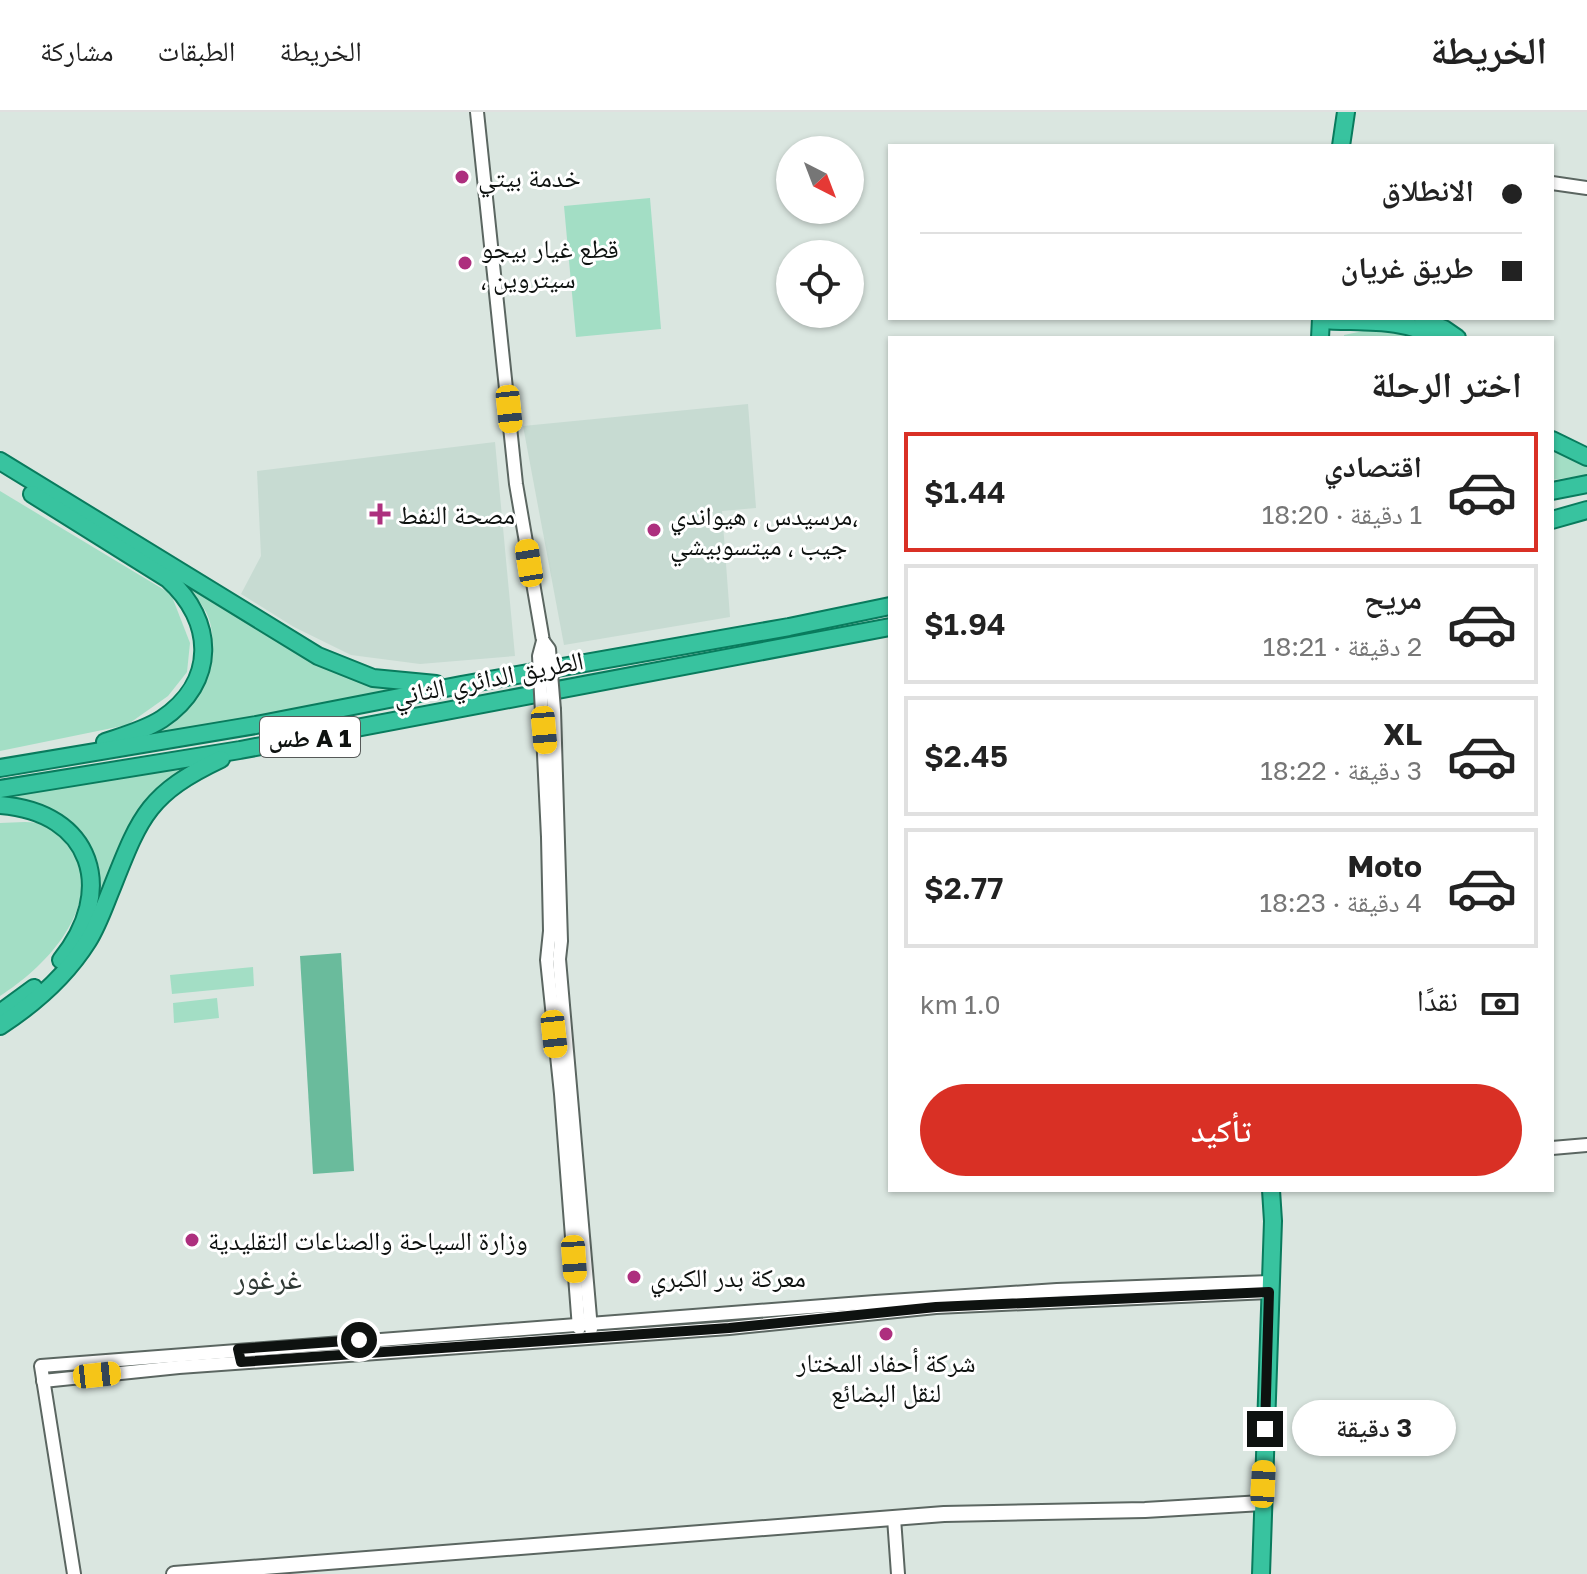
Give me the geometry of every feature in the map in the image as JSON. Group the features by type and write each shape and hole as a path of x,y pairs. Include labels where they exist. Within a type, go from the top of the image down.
{"highway":[{"path":"1341,144 1346,112"},
{"path":"1352,144 1356,112"},
{"path":"1415,320 1444,329 1454,336"},
{"path":"1329,323 1378,321 1406,326 1432,336"},
{"path":"1554,441 1587,457"},
{"path":"0,461 318,656 373,678 461,685"},
{"path":"0,474 168,579 183,593 202,628 204,647 201,668 192,688 176,707 161,720 142,729 68,756"},
{"path":"1554,491 1587,484"},
{"path":"1554,508 1587,500"},
{"path":"1554,519 1587,510"},
{"name":"الطريق الدائري الثاني","path":"0,768 256,725 888,606"},
{"name":"الطريق الدائري الثاني","path":"0,789 240,750 888,629"},
{"path":"0,1026 43,994 88,941 130,841 157,798 188,774 240,750"},
{"path":"0,805 34,811 56,820 74,836 88,862 91,891 88,913 64,955 25,995 0,1013"},
{"path":"1271,1192 1273,1221"},
{"path":"1261,1574 1269,1287 1277,1192"}],"main road":[{"path":"174,1574 944,1514 1145,1510 1262,1503"}],"street":[{"path":"477,112 516,484 543,641 549,649 548,712 566,1093 586,1337"},
{"path":"1554,183 1587,188"},
{"path":"1554,1148 1587,1145"},
{"path":"74,1574 41,1366 239,1356 585,1323 1057,1290 1269,1287"},
{"path":"382,1344 586,1337 729,1328 936,1307 1269,1287"},
{"path":"43,1381 239,1356"},
{"path":"894,1518 898,1574"}],"shaded area":[{"path":"748,404 756,508 722,511 730,617 564,645 523,426"},
{"name":"مصحة النفط","path":"495,442 515,656 420,664 351,655 294,627 241,594 261,556 257,471"}],"green space":[{"path":"650,198 661,329 576,337 564,206"},
{"path":"1378,328 1410,336 1344,336"},
{"path":"1554,448 1587,461 1587,475 1554,480"},
{"path":"0,491 171,594 190,643 187,672 168,696 127,725 0,751"},
{"path":"179,577 351,675 379,687 408,691 135,740 164,726 188,706 198,694 210,665 210,621"},
{"path":"206,762 182,772 99,902 100,877 96,857 87,841 59,819 0,798"},
{"path":"0,823 37,823 56,831 75,851 82,878 80,899 63,937 33,971 0,996"},
{"path":"341,953 354,1171 313,1174 300,956"},
{"path":"253,967 254,986 172,994 170,975"},
{"path":"217,998 219,1018 174,1023 173,1003"}],"place":[{"name":"خدمة بيتي","path":"462,177"},
{"name":"قطع غيار بيجو ، سيتروين","path":"465,263"},
{"name":"مصحة النفط","path":"380,514"},
{"name":"مرسيدس ، هيواندي، جيب ، ميتسوبيشي","path":"654,530"},
{"name":"وزارة السياحة والصناعات التقليدية","path":"192,1240"},
{"name":"معركة بدر الكبري","path":"634,1277"},
{"name":"شركة أحفاد المختار لنقل البضائع","path":"886,1334"}],"district":[{"name":"غرغور","path":"268,1278"}],"route":[{"path":"359,1340 238,1349 241,1362 729,1328 936,1307 1269,1292 1265,1429"}]}
